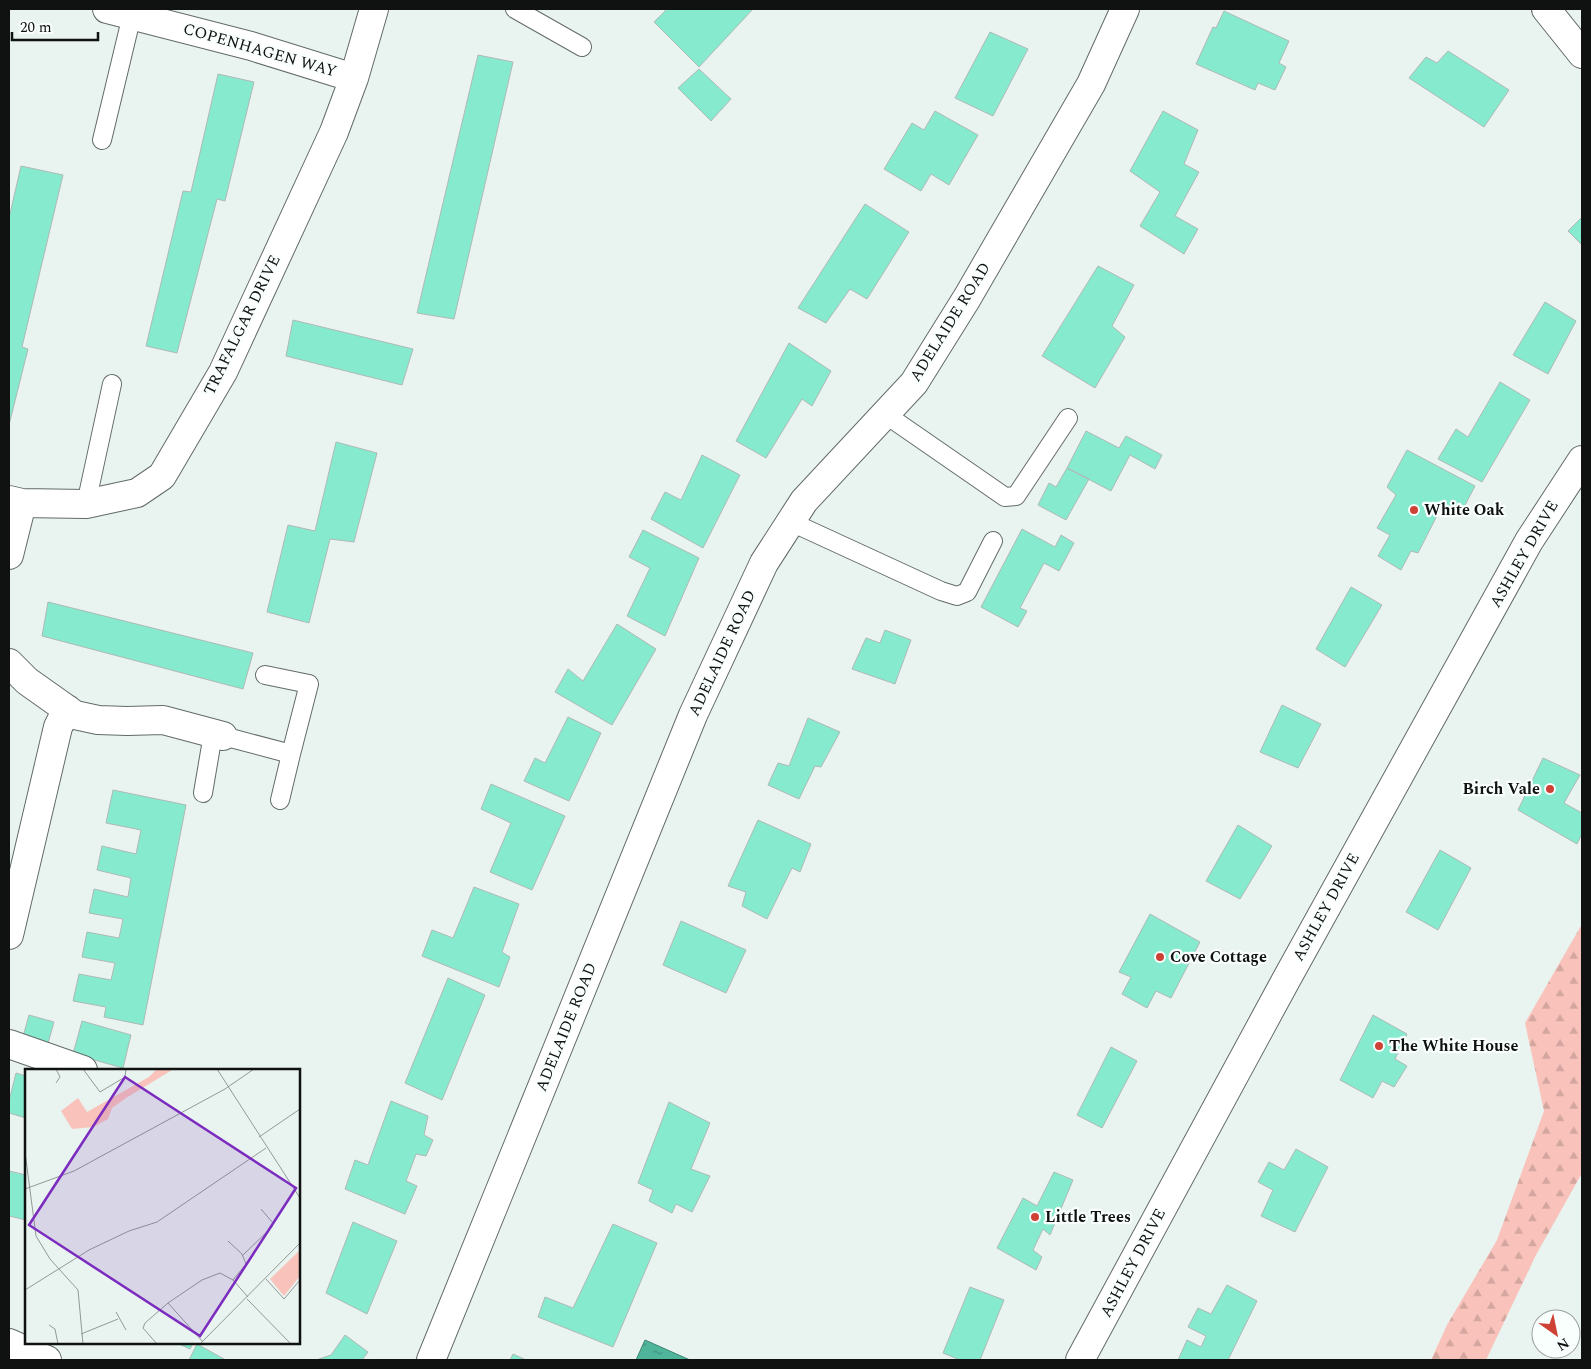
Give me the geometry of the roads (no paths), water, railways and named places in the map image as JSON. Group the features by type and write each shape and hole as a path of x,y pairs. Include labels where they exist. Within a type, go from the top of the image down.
{"street":[{"name":"TRAFALGAR DRIVE","path":"16,501 86,504 136,493 162,476 223,372 334,132 354,78 374,9"},
{"name":"ADELAIDE ROAD","path":"431,1360 693,715 764,563 804,502 914,383 967,298 1091,84 1125,9"},
{"path":"1546,9 1582,54"},
{"name":"COPENHAGEN WAY","path":"119,12 251,46 354,78"},
{"name":"ASHLEY DRIVE","path":"1080,1360 1281,988 1529,542 1582,460"},
{"path":"9,555 16,501"},
{"path":"9,663 27,681 75,716 98,720 163,720 218,735"},
{"path":"9,935 58,727 67,709"},
{"path":"9,1044 80,1069"}],"lane":[{"path":"514,9 582,47"},
{"path":"102,140 119,12"},
{"path":"86,504 112,384"},
{"path":"885,414 1005,497 1016,496 1068,418"},
{"path":"791,522 941,591 957,596 967,592 993,541"},
{"path":"265,676 309,684 280,800"},
{"path":"202,794 218,735 291,754"}],"water":[{"path":"645,1340 690,1360 636,1360"}],"place":[{"name":"White Oak","path":"1414,510"},
{"name":"Birch Vale","path":"1550,789"},
{"name":"Cove Cottage","path":"1160,957"},
{"name":"The White House","path":"1379,1046"},
{"name":"Little Trees","path":"1035,1217"}]}
